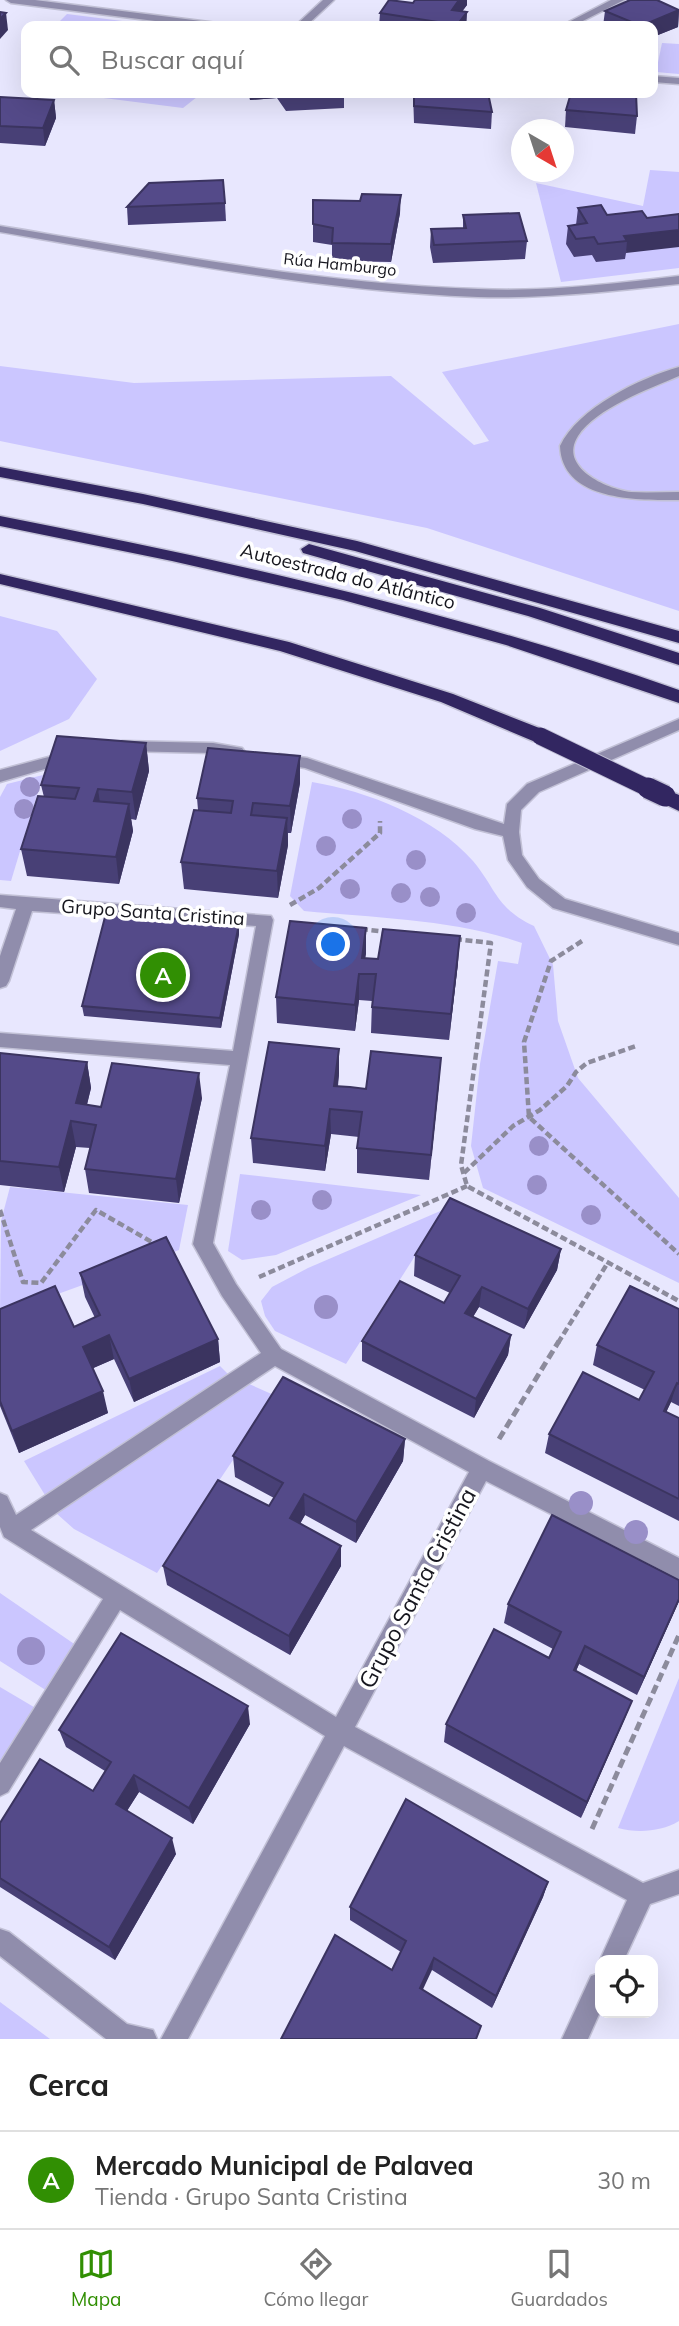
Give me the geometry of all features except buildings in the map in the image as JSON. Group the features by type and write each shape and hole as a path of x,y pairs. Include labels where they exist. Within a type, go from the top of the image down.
{"highway":[{"name":"Autoestrada do Atlántico","path":"0,472 143,499 357,546 679,637"},
{"path":"143,499 547,616 679,659"},
{"name":"Autoestrada do Atlántico","path":"0,521 166,553 479,629 679,697"},
{"path":"0,579 283,646 447,698 540,736 672,800"}],"street":[{"path":"11,0 177,21"},
{"path":"306,21 329,0"},
{"path":"576,21 619,0"},
{"path":"658,79 679,81"},
{"name":"Rúa Hamburgo","path":"0,229 348,283 478,293 582,292 679,280"},
{"path":"679,371 600,410 578,426 567,446 571,467 595,486 628,496 679,496"},
{"path":"679,724 533,788 513,808 511,832 514,856 533,883 559,904 679,939"},
{"path":"112,746 213,748 307,763 481,825 511,832"},
{"path":"0,776 85,753"},
{"name":"Grupo Santa Cristina","path":"0,901 265,920 203,1244 229,1290 274,1355 482,1468 174,2039"},
{"path":"0,981 26,904"},
{"path":"0,1040 240,1059"},
{"path":"12,1530 274,1355"},
{"path":"482,1468 679,1569"},
{"path":"0,1503 12,1530 116,1597 306,1713 642,1895"},
{"path":"0,1784 116,1597"},
{"path":"614,1955 642,1895 679,1882"},
{"path":"0,1941 122,2036 144,2039"},
{"path":"575,2039 595,1996"}],"path":[{"path":"265,920 319,888 380,833 381,789"},
{"path":"358,929 398,933"},
{"path":"451,939 491,943 461,1165 467,1186 679,1301"},
{"path":"584,940 551,961 524,1042 528,1117 679,1254"},
{"path":"463,1173 513,1126 567,1086 576,1072 587,1063 635,1046"},
{"path":"229,1290 467,1186"},
{"path":"0,1210 23,1282 41,1283 96,1210 156,1245 203,1244"},
{"path":"482,1468 607,1264"},
{"path":"594,1869 608,1835 592,1829 679,1635"}],"shaded area":[{"path":"67,14 122,21 60,21"},
{"path":"662,43 679,44 679,74 658,72"},
{"path":"104,98 196,98 183,108"},
{"path":"650,170 679,172 679,268 561,282 536,183 643,206"},
{"path":"679,324 679,611 427,528 0,441 0,366 134,383 391,376 474,445 489,441 442,372"},
{"path":"0,616 57,631 97,679 69,719 0,751"},
{"path":"43,775 11,881 0,880 0,797 7,784"},
{"path":"312,782 355,792 420,819 458,846 481,871 504,905 534,926 553,965 558,1021 578,1078 679,1198 679,1283 483,1188 471,1146 480,1064 498,961 518,964 522,943 442,924 304,911 290,896"},
{"path":"240,1174 421,1195 276,1255 242,1260 228,1251"},
{"path":"10,1187 188,1205 179,1250 0,1315 1,1221"},
{"path":"445,1209 346,1364 275,1331 265,1316 261,1301 272,1287 308,1268"},
{"path":"220,1366 229,1375 276,1396 157,1573 74,1529 56,1513 24,1461"},
{"path":"0,1593 83,1650 55,1696 0,1661"},
{"path":"679,1678 679,1821 649,1830 618,1828"},
{"path":"0,1687 44,1713 0,1784"},
{"path":"0,2002 50,2039 0,2039"}],"place":[{"name":"Mercado Municipal de Palavea","path":"163,975"}]}
